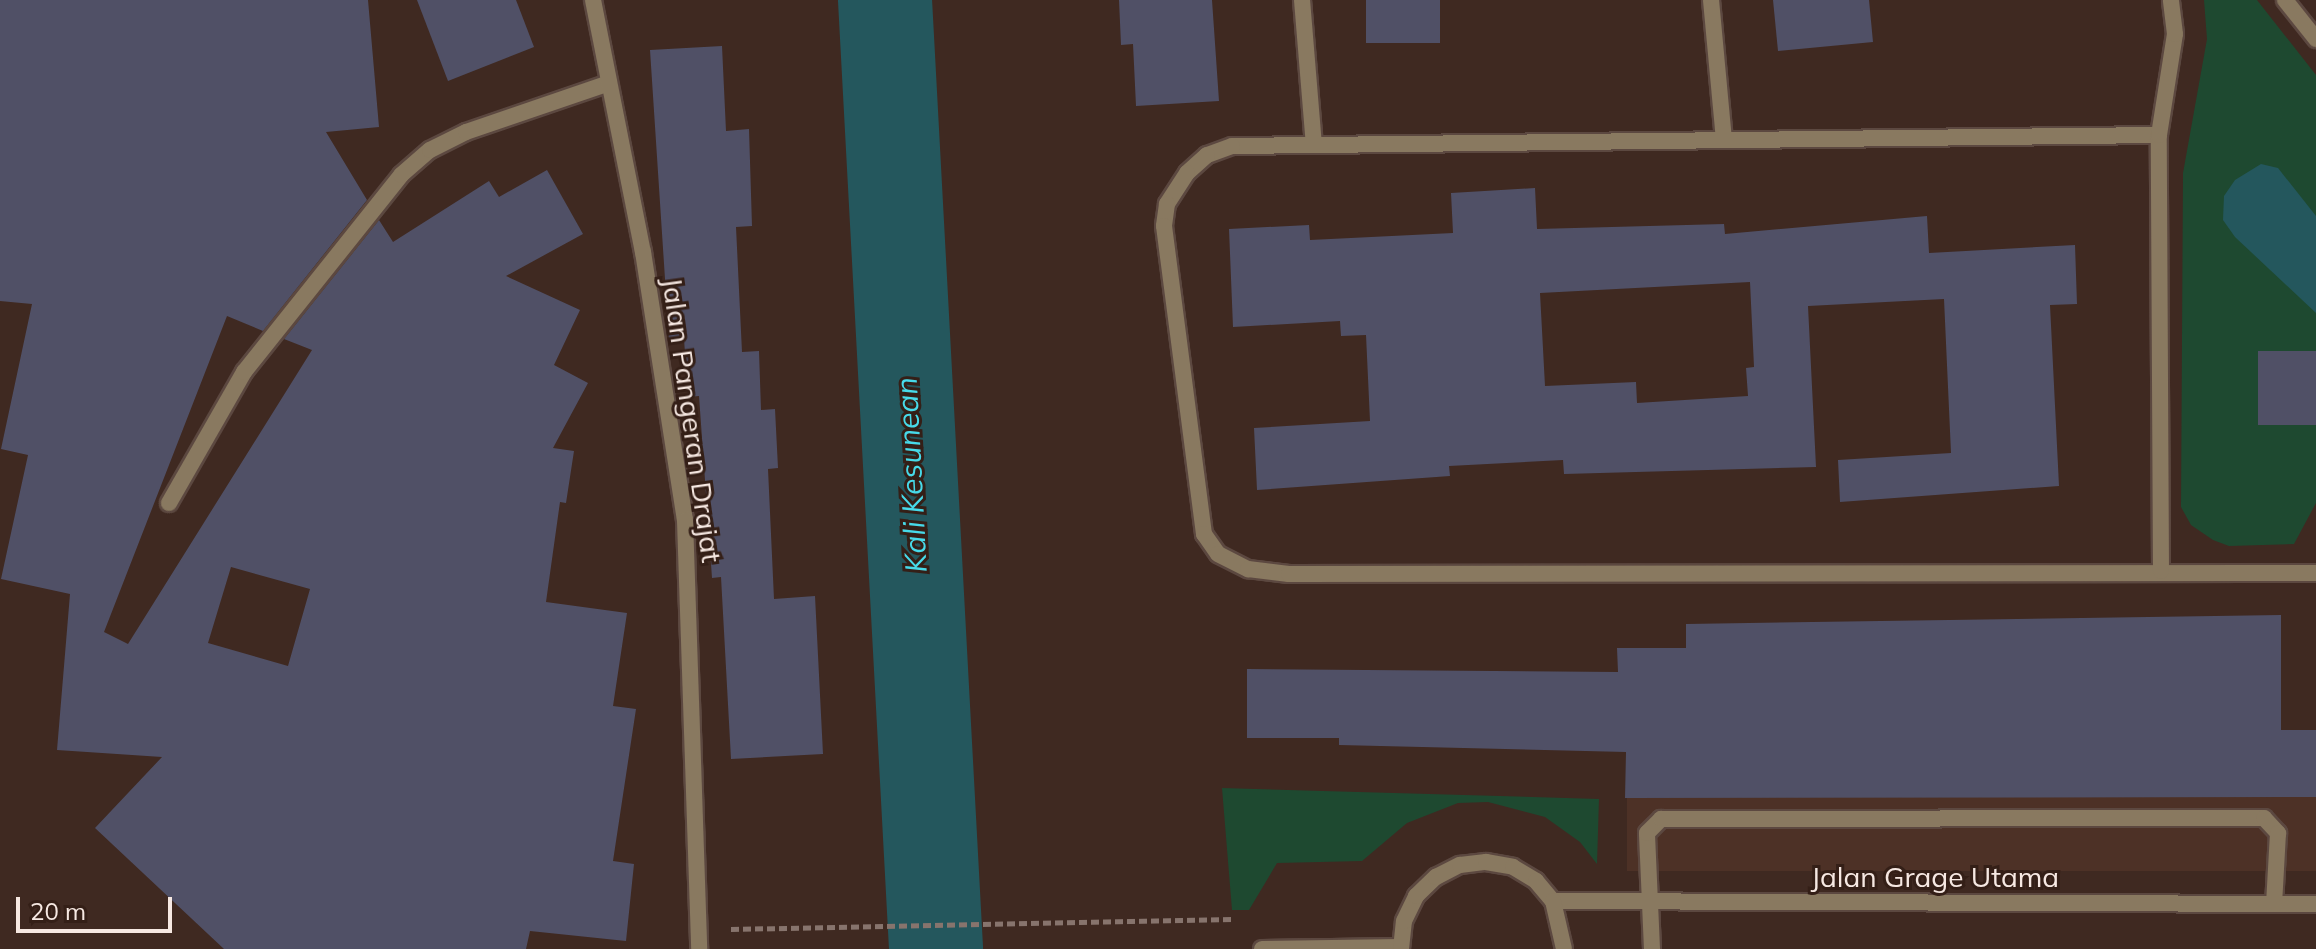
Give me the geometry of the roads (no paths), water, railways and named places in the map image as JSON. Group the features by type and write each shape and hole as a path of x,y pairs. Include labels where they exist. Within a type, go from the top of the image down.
{"street":[{"name":"Jalan Pangeran Drajat","path":"593,0 606,84 643,252 685,520 699,949"},
{"path":"1302,0 1314,145"},
{"path":"1711,0 1724,139"},
{"path":"2161,571 2159,135 2175,34 2171,0"},
{"path":"2285,0 2316,39"},
{"path":"169,503 244,372 401,175 430,150 466,132 606,84"},
{"path":"2159,135 1232,146 1207,155 1187,173 1167,204 1164,226 1204,534 1218,554 1248,569 1289,574 2316,573"},
{"path":"1652,949 1647,833 1661,819 2264,818 2278,833 2274,904"},
{"path":"1262,949 1400,948 1416,896 1436,877 1460,865 1513,867 1536,881 1553,901 1564,949"},
{"name":"Jalan Grage Utama","path":"1553,901 2316,904"}],"water":[{"path":"2261,164 2278,168 2316,216 2316,313 2235,237 2223,220 2224,196 2235,180"}],"waterway":[{"name":"Kali Kesunean","path":"885,0 936,949"}]}
